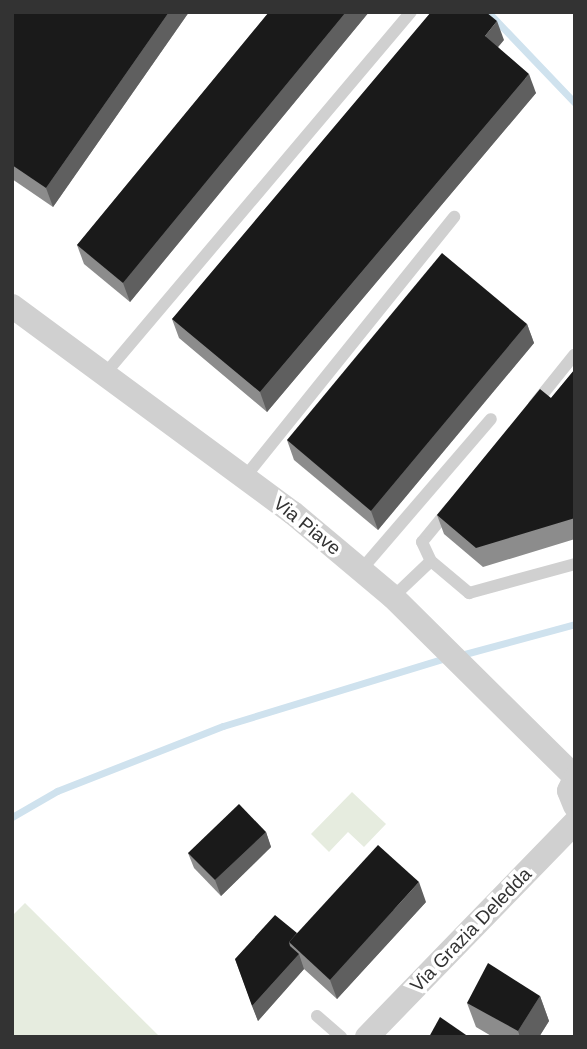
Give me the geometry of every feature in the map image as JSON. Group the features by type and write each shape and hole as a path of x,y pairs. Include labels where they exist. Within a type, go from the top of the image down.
{"street":[{"name":"Via Piave","path":"12,306 245,478 393,597 475,675 575,778"},
{"path":"575,778 569,791 575,806"},
{"name":"Via Grazia Deledda","path":"367,1037 575,822"}],"lane":[{"path":"105,374 411,12"},
{"path":"245,478 454,217"},
{"path":"524,417 575,354"},
{"path":"360,570 491,419"},
{"path":"456,500 422,542 431,561 469,593 575,564"},
{"path":"393,597 431,561"},
{"path":"317,1016 341,1037"}],"shaded area":[{"path":"352,792 386,824 364,847 348,832 329,852 311,834"},
{"path":"25,903 160,1037 12,1037 12,916"}],"building":[{"path":"12,12 169,12 46,188 12,165"},
{"path":"269,12 346,12 123,283 77,245"},
{"path":"431,12 486,12 497,21 485,36 529,74 260,392 172,319"},
{"path":"442,253 527,324 371,511 287,440"},
{"path":"575,369 575,518 476,548 437,515 540,389 551,398"},
{"path":"239,804 266,832 215,880 188,853"},
{"path":"378,845 419,882 330,980 289,942"},
{"path":"275,915 297,933 289,942 299,954 252,1006 235,959"},
{"path":"488,963 540,996 518,1031 467,1003"},
{"path":"440,1017 469,1037 429,1037"}],"waterway":[{"path":"488,12 575,103"},
{"path":"461,655 575,624"},
{"path":"12,817 57,791 223,726 446,658"}]}
